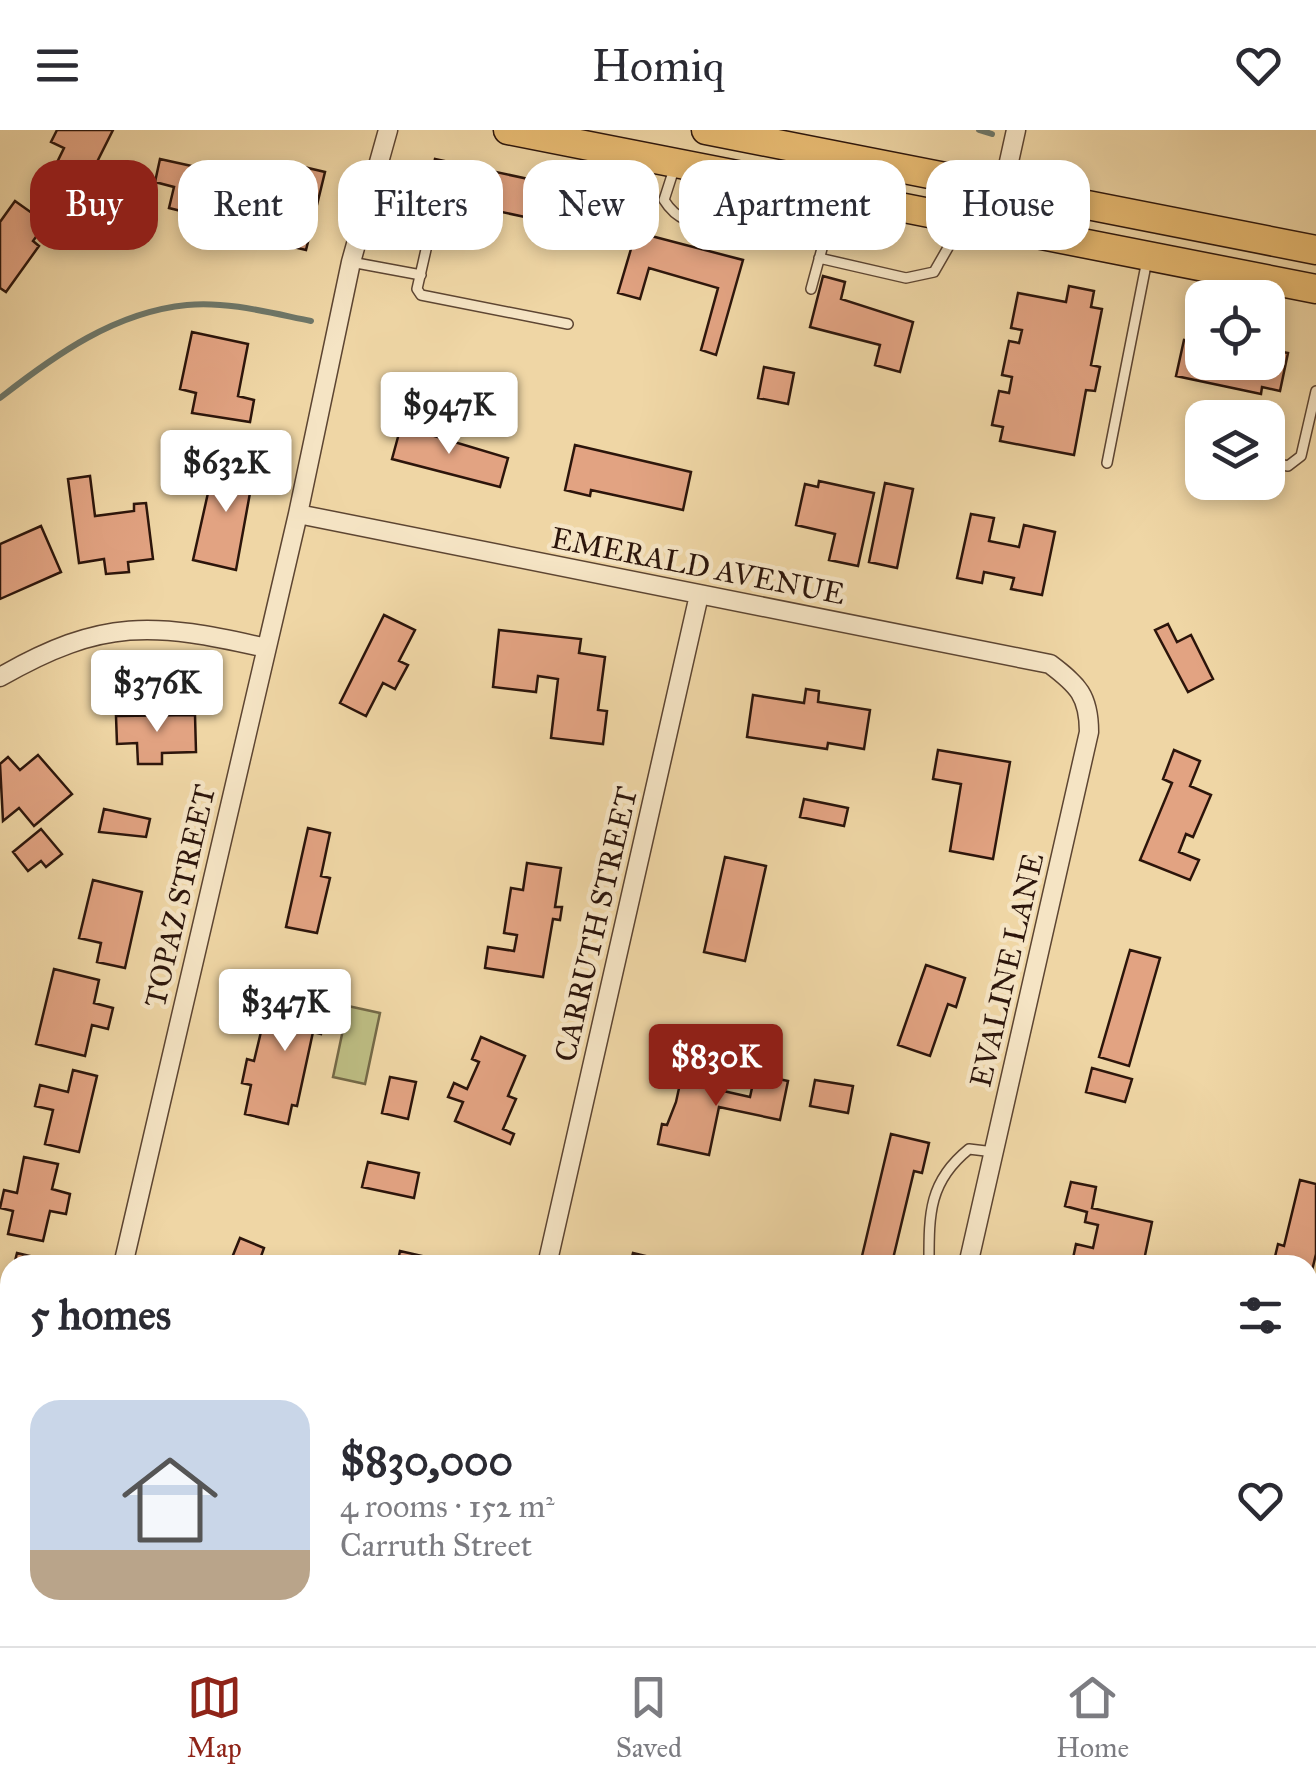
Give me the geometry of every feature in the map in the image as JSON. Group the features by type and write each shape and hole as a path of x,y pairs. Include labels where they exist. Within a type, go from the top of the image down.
{"main road":[{"path":"508,130 679,164"},
{"path":"706,130 926,173"},
{"path":"1090,209 1091,205 1316,250"},
{"path":"1090,244 1316,288"}],"street":[{"name":"TOPAZ STREET","path":"124,1255 298,514 351,262 388,130"},
{"path":"1010,160 1016,130"},
{"name":"EMERALD AVENUE","path":"298,514 1050,664 1081,687"},
{"name":"CARRUTH STREET","path":"549,1255 699,595"},
{"path":"0,677 52,647 116,631 183,629 266,648"},
{"name":"EVALINE LANE","path":"970,1255 1089,732 1089,707 1081,687"}],"lane":[{"path":"676,163 664,200 679,218"},
{"path":"426,250 420,294 568,324"},
{"path":"811,289 821,250"},
{"path":"819,258 916,278 934,272 946,250"},
{"path":"1107,463 1148,256"},
{"path":"351,262 421,275"},
{"path":"1285,465 1302,456 1316,390"},
{"path":"928,1255 929,1213 946,1168 970,1149 994,1152"}],"green space":[{"path":"348,1006 380,1013 365,1084 333,1077"}],"building":[{"path":"57,130 113,130 98,160 58,160 64,148 51,142"},
{"path":"160,159 178,163 178,210 169,208 174,187 158,183"},
{"path":"318,170 325,172 318,201"},
{"path":"503,174 523,178 523,217 503,212"},
{"path":"15,201 30,212 30,250 36,250 6,292 0,288 0,222"},
{"path":"659,238 679,243 679,250 705,250 743,260 716,355 701,350 718,288 649,268 640,299 618,293 631,250 659,250"},
{"path":"823,276 845,282 841,299 913,322 900,372 875,365 880,345 810,327"},
{"path":"1069,286 1094,291 1091,307 1102,309 1091,365 1100,367 1095,391 1086,390 1074,455 1000,441 1003,427 992,425 999,391 1009,393 1012,377 1002,375 1009,341 1019,343 1022,330 1011,328 1018,293 1066,302"},
{"path":"192,332 248,344 238,396 254,400 250,422 192,413 196,393 180,389"},
{"path":"1185,340 1185,378 1176,376"},
{"path":"764,367 794,373 788,404 758,398"},
{"path":"1195,380 1282,380 1280,391 1262,387 1261,394"},
{"path":"401,426 508,458 500,487 392,459"},
{"path":"575,445 691,472 683,510 591,490 590,496 565,490"},
{"path":"233,454 256,460 236,570 193,560 212,475 227,479"},
{"path":"90,476 95,516 134,511 134,504 146,503 153,559 128,562 129,572 106,574 104,559 79,563 68,479"},
{"path":"819,481 874,493 858,566 829,560 835,534 796,525 805,484 818,487"},
{"path":"885,483 913,489 897,568 869,562"},
{"path":"971,514 994,518 989,541 1019,547 1024,525 1055,532 1042,595 1011,589 1014,578 984,572 982,583 957,578"},
{"path":"41,526 61,572 0,599 0,544"},
{"path":"384,615 415,630 399,661 408,665 395,689 383,683 366,716 340,703"},
{"path":"1168,624 1177,642 1191,635 1213,679 1188,692 1155,630"},
{"path":"499,630 581,639 579,653 605,657 598,710 607,711 603,744 551,738 558,679 538,676 536,692 493,687"},
{"path":"806,689 819,691 818,702 870,710 864,749 828,743 827,749 747,737 753,695 804,703"},
{"path":"195,715 196,752 162,753 162,764 138,764 137,743 117,744 116,716"},
{"path":"938,750 1010,762 993,859 950,851 961,784 933,779"},
{"path":"1174,750 1200,761 1190,786 1211,795 1193,837 1186,834 1179,852 1199,860 1190,880 1140,860 1172,783 1163,779"},
{"path":"38,755 72,794 34,826 19,808 3,821 0,764 8,757 20,770"},
{"path":"804,799 848,808 844,826 800,817"},
{"path":"104,809 150,819 146,837 99,832"},
{"path":"308,828 330,833 321,876 330,878 317,933 286,927"},
{"path":"41,829 62,854 46,867 41,861 28,871 13,852"},
{"path":"725,857 766,866 745,961 704,952"},
{"path":"527,863 561,868 555,907 562,907 560,920 553,919 543,977 485,968 488,947 514,951 517,935 504,933 511,888 523,890"},
{"path":"93,880 142,892 125,968 97,962 101,943 79,938"},
{"path":"1130,950 1160,958 1129,1066 1099,1057"},
{"path":"926,965 965,978 956,1007 948,1004 930,1056 898,1045"},
{"path":"54,969 99,980 94,1003 113,1008 108,1029 92,1025 85,1056 36,1044"},
{"path":"298,978 332,986 321,1034 313,1032 297,1106 292,1105 288,1124 245,1114 251,1085 242,1083 247,1059 254,1061 265,1015 288,1020"},
{"path":"481,1037 525,1056 508,1096 516,1099 503,1129 514,1134 510,1144 455,1121 463,1102 448,1097 454,1083 467,1089 479,1062 472,1059"},
{"path":"1092,1068 1132,1079 1125,1102 1086,1092"},
{"path":"73,1070 97,1076 79,1152 45,1144 53,1110 35,1106 40,1085 68,1092"},
{"path":"683,1070 722,1078 719,1090 750,1097 755,1074 788,1081 780,1120 719,1107 709,1155 658,1144 662,1124 667,1125 676,1102"},
{"path":"390,1077 416,1082 408,1119 382,1113"},
{"path":"815,1080 853,1086 848,1113 810,1106"},
{"path":"891,1134 929,1143 922,1173 914,1171 894,1255 862,1255"},
{"path":"24,1157 58,1164 52,1189 70,1194 66,1214 50,1211 43,1241 8,1234 13,1211 0,1208 4,1190 17,1193"},
{"path":"368,1162 419,1173 414,1198 362,1187"},
{"path":"1300,1180 1316,1184 1316,1255 1275,1255 1278,1244 1284,1246"},
{"path":"1071,1182 1096,1187 1092,1208 1152,1222 1145,1255 1074,1255 1076,1244 1093,1248 1098,1225 1085,1222 1087,1212 1065,1206"},
{"path":"240,1238 264,1248 262,1255 233,1255"}],"waterway":[{"path":"979,130 992,134"},
{"path":"0,398 87,338 161,309 218,305 311,321"}]}
